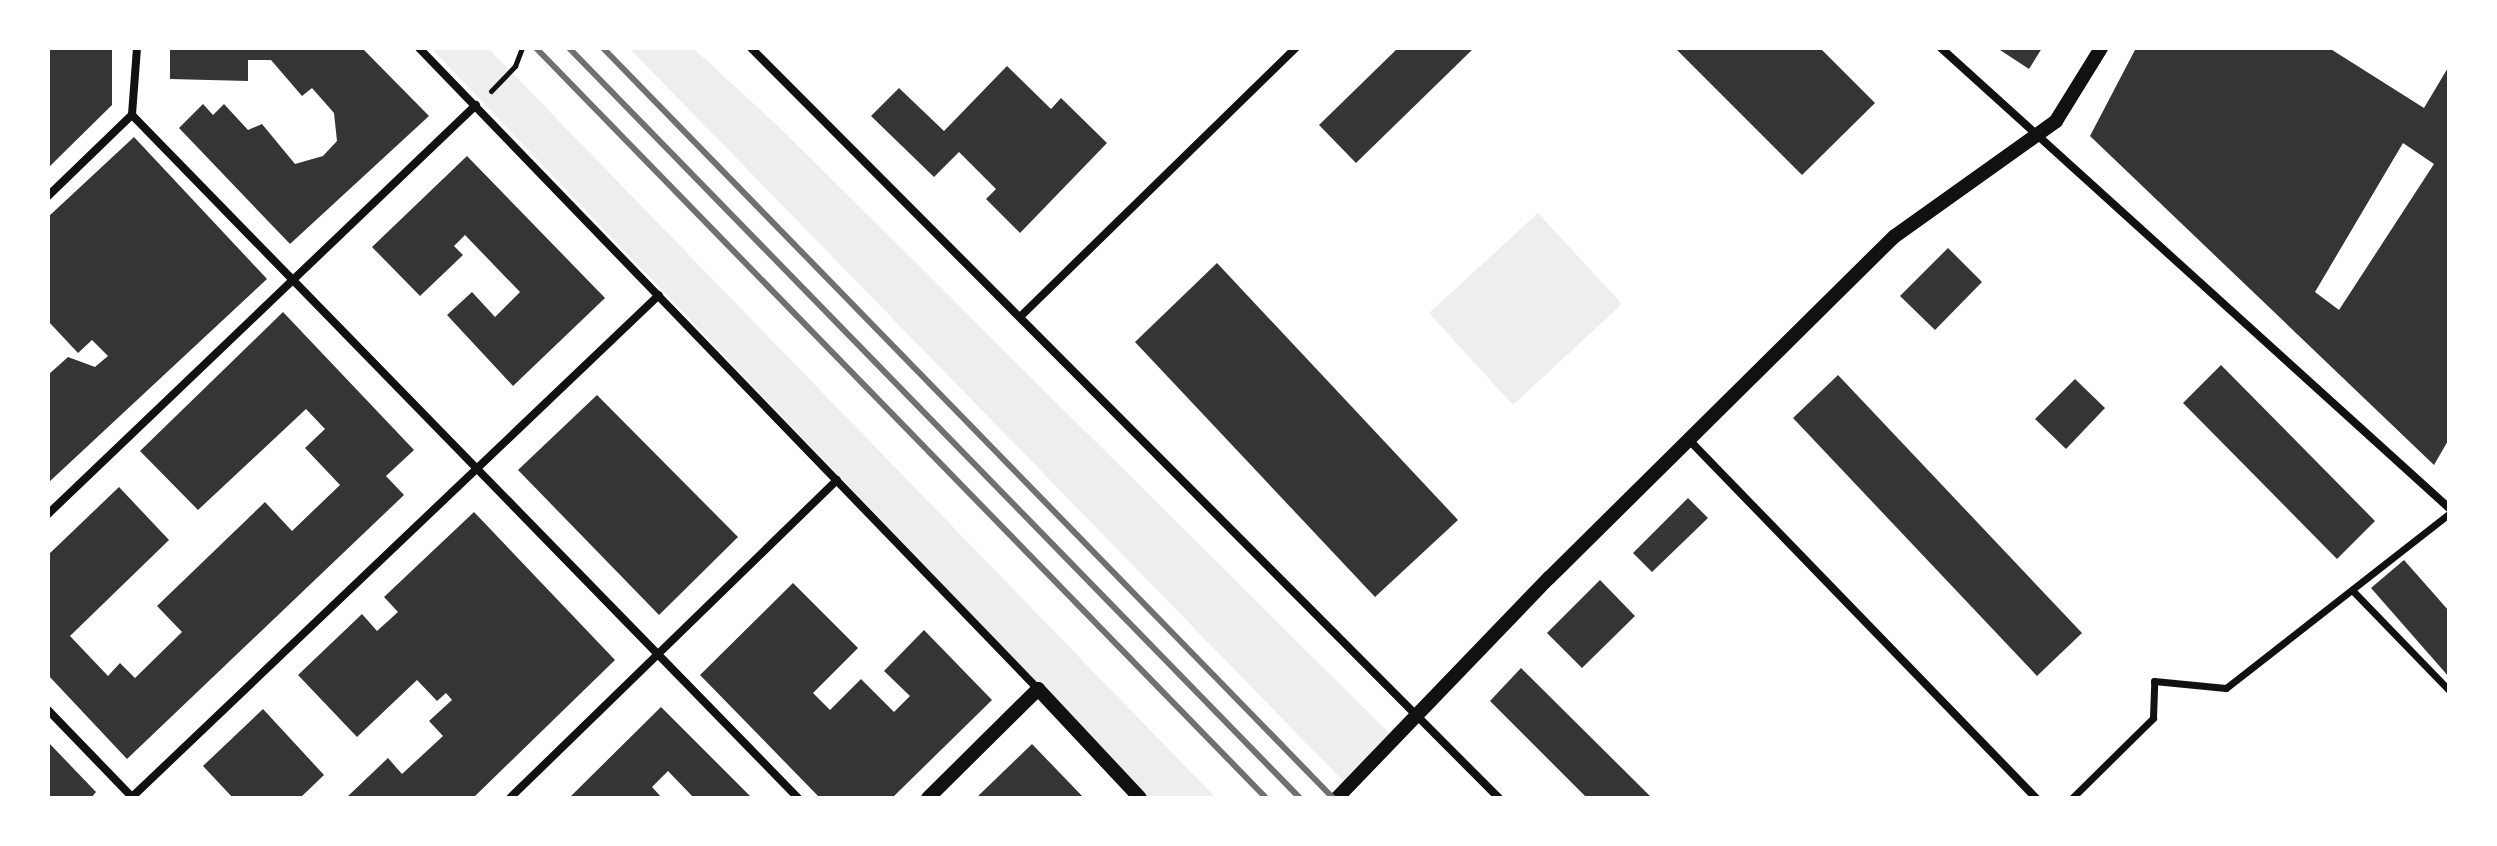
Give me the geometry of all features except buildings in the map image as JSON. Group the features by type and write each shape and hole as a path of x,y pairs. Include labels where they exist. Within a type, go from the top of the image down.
{"street":[{"path":"48,196 132,115 137,48"},
{"path":"419,48 1140,798"},
{"path":"751,48 1022,315 1499,798"},
{"path":"1022,315 1296,48"},
{"path":"1941,48 2449,511 2226,688 2154,681 2153,718 2072,798"},
{"path":"1337,798 1549,578 1691,442 1895,236 1942,198 2039,136 2067,107 2101,48"},
{"path":"48,514 476,105"},
{"path":"132,115 474,471 798,798"},
{"path":"48,710 132,798 659,295"},
{"path":"1691,442 2036,798"},
{"path":"510,798 837,480"},
{"path":"2352,590 2449,690"},
{"path":"928,798 1038,689"}],"path":[{"path":"476,105 515,66 522,48"}],"shaded area":[{"path":"431,48 488,48 1216,798 1146,798"},
{"path":"629,48 693,48 779,127 1389,733 1343,781"},
{"path":"1538,213 1622,304 1513,405 1429,313"}],"railway":[{"path":"536,48 1266,798"},
{"path":"569,48 1300,798"},
{"path":"603,48 1333,798"}]}
